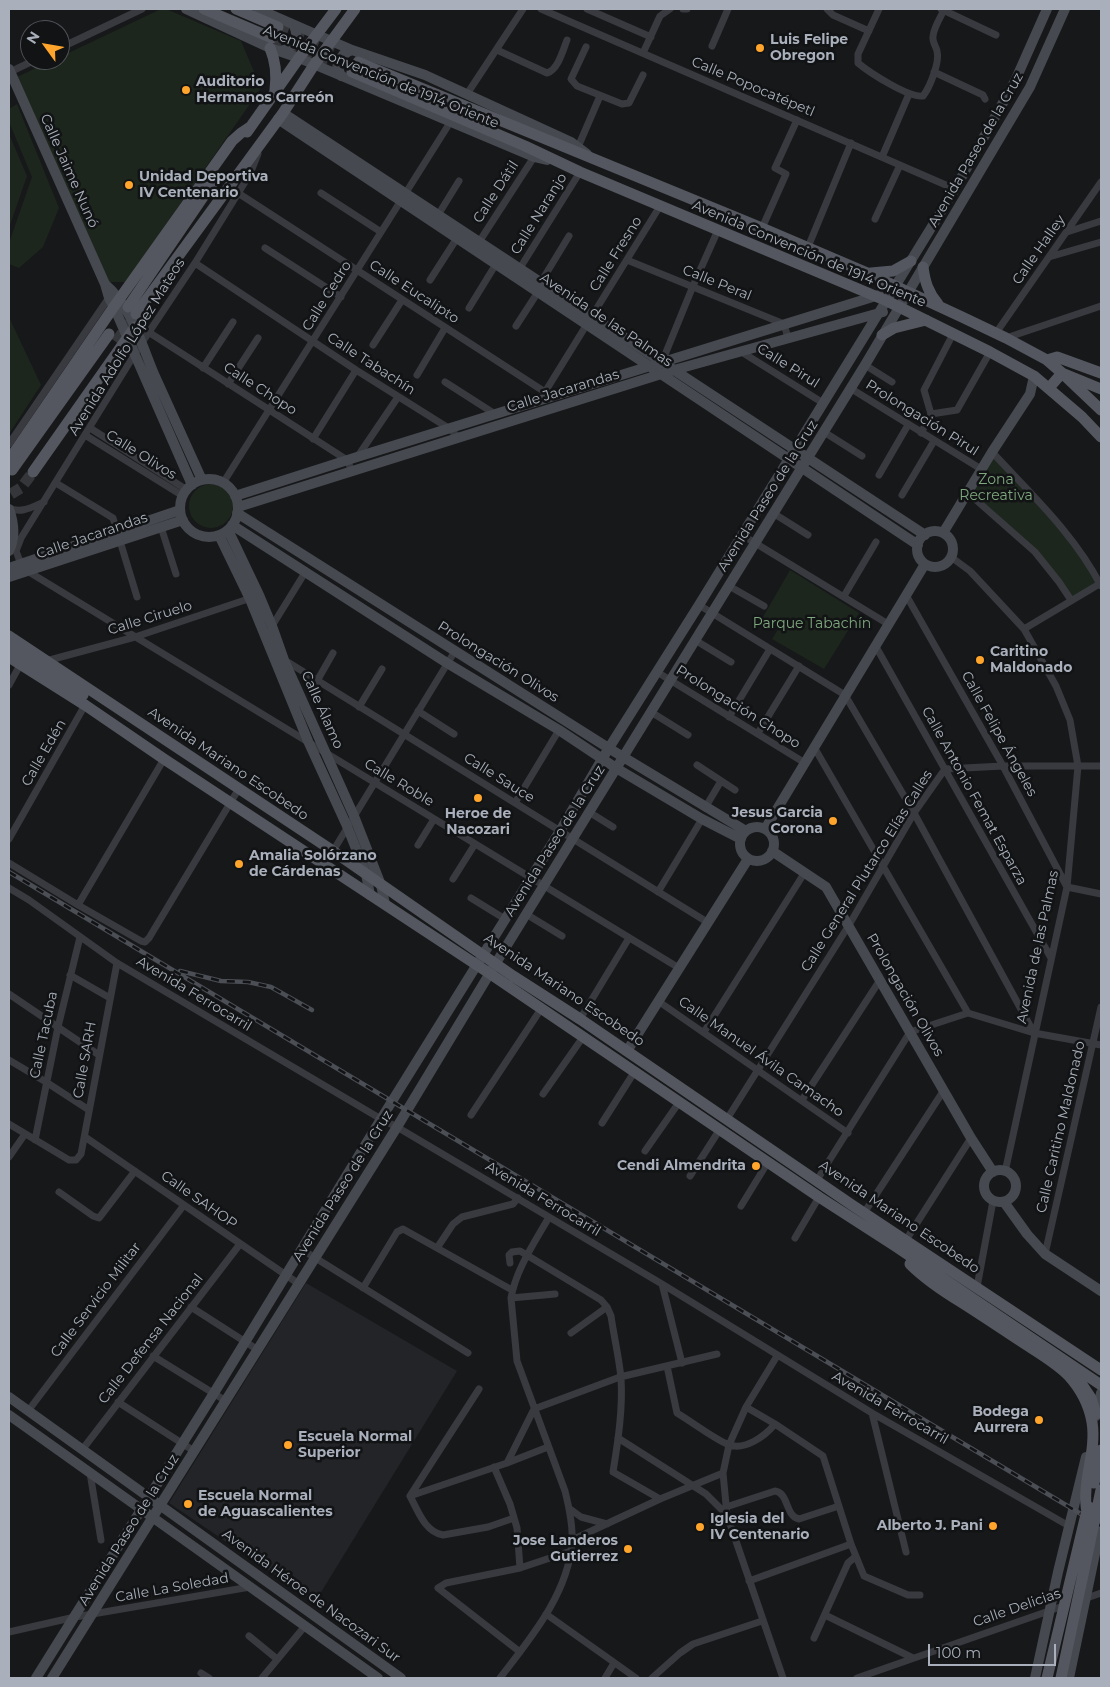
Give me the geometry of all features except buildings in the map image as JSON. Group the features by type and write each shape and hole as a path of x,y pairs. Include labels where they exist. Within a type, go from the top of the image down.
{"main road":[{"name":"Avenida Convención de 1914 Oriente","path":"204,9 273,46"},
{"name":"Avenida Convención de 1914 Oriente","path":"236,9 278,27"},
{"path":"10,465 232,141 250,127 336,9"},
{"path":"120,303 262,142 314,65 355,9"},
{"path":"273,46 277,71 275,92"},
{"name":"Avenida Convención de 1914 Oriente","path":"1101,410 1047,360 1001,335 941,307 908,292 888,294 718,230 580,172 355,67 592,159 865,272 888,294 898,307 1034,376 1082,417 1101,437"},
{"path":"865,272 893,271 911,261"},
{"path":"924,266 926,287 932,298 941,307"},
{"path":"882,336 894,328 926,320"},
{"path":"10,465 118,338 135,327"},
{"path":"28,474 118,338"},
{"path":"1034,376 1047,360 1058,357 1101,373"},
{"path":"1049,388 1062,373 1101,389"},
{"name":"Avenida Mariano Escobedo","path":"9,636 238,790 333,851 627,1051 724,1124 768,1162 819,1197 849,1210 864,1213 1101,1370"},
{"path":"9,647 107,711 121,729"},
{"name":"Avenida Mariano Escobedo","path":"9,657 85,705 680,1101 724,1124 817,1180 849,1210 905,1253 1101,1385"},
{"path":"905,1253 910,1264 920,1274 1045,1357 1067,1374 1080,1391 1088,1406 1092,1423 1092,1450 1084,1501 1086,1512"},
{"path":"1065,1361 1091,1398 1096,1414"},
{"path":"1047,1678 1101,1450"},
{"path":"1061,1678 1101,1489"}],"street":[{"path":"70,43 142,9"},
{"name":"Avenida Convención de 1914 Oriente","path":"186,9 534,157 568,166"},
{"name":"Avenida Convención de 1914 Oriente","path":"258,9 352,50 425,75 572,142 592,159"},
{"path":"467,94 523,9"},
{"name":"Calle Popocatépetl","path":"541,9 955,189"},
{"path":"587,9 651,37"},
{"path":"606,17 610,9"},
{"path":"643,53 660,16 670,9"},
{"path":"712,46 728,9"},
{"path":"827,9 832,15 869,31"},
{"path":"879,9 858,54 858,63 909,94 923,96 927,90 938,60 938,52 933,36 942,10 996,35"},
{"name":"Avenida Paseo de la Cruz","path":"36,1678 214,1393 476,964 560,831 602,759 610,749 879,313 888,294 911,261 955,189 1014,81 1047,9"},
{"name":"Avenida Paseo de la Cruz","path":"52,1678 299,1284 865,365 1030,86 1064,9"},
{"path":"273,46 284,50 294,44 296,38 294,26"},
{"path":"497,50 547,73 552,72 567,40"},
{"path":"586,47 571,79 577,86 622,104 629,103 643,75"},
{"path":"341,76 338,70 338,63 346,52 352,50"},
{"name":"Calle Jaime Nunó","path":"9,70 105,284 135,327 142,344"},
{"path":"934,72 984,95 985,99"},
{"path":"882,157 909,94"},
{"path":"578,147 600,96"},
{"name":"Avenida de las Palmas","path":"281,116 403,197 457,238 496,264 539,287 674,370 789,458 918,545"},
{"path":"762,228 786,174 775,168 797,120"},
{"name":"Calle Cedro","path":"223,483 451,121"},
{"name":"Avenida Adolfo López Mateos","path":"22,563 16,551 21,538 250,174 262,142"},
{"path":"808,247 851,144"},
{"name":"Calle Dátil","path":"479,242 534,157"},
{"path":"875,219 900,165"},
{"name":"Calle Naranjo","path":"520,268 580,172"},
{"path":"438,215 459,181"},
{"name":"Calle Halley","path":"1001,335 1049,257 1101,182"},
{"name":"Calle Eucalipto","path":"238,193 546,396"},
{"path":"322,193 382,232"},
{"name":"Avenida de las Palmas","path":"403,197 438,215 520,268 539,287"},
{"name":"Calle Fresno","path":"546,396 660,206"},
{"path":"1067,232 1101,222"},
{"path":"662,362 692,286 718,230"},
{"path":"516,326 569,236"},
{"path":"430,280 457,238"},
{"path":"1049,257 1101,242"},
{"path":"265,248 341,297"},
{"name":"Calle Peral","path":"627,260 784,324"},
{"name":"Calle Tabachín","path":"195,263 356,370 450,429 458,438"},
{"path":"469,308 496,264"},
{"name":"Calle Jacarandas","path":"236,496 352,458 450,429 546,396 888,294"},
{"path":"373,345 402,300"},
{"path":"9,444 120,303"},
{"name":"Calle Jaime Nunó","path":"120,303 118,338 135,355"},
{"path":"1001,335 1101,306"},
{"name":"Calle Jacarandas","path":"238,510 352,471 674,370 898,307"},
{"name":"Avenida de las Palmas","path":"590,320 650,366 795,449 925,535"},
{"path":"203,368 233,322"},
{"path":"784,324 788,338"},
{"path":"417,375 445,328"},
{"name":"Calle Chopo","path":"150,333 313,439 352,458"},
{"path":"921,433 931,414 924,390 953,334"},
{"path":"228,384 258,338"},
{"path":"142,344 202,480"},
{"name":"Calle Pirul","path":"740,351 823,403"},
{"path":"931,414 957,410 990,352"},
{"path":"135,355 187,490 182,515 188,527 194,533 211,537 226,530 238,510 236,496 232,490 223,483 213,479 202,480 187,490"},
{"path":"865,365 892,382"},
{"path":"313,439 356,370"},
{"path":"942,533 1030,394 1034,376"},
{"path":"445,382 495,414"},
{"name":"Prolongación Pirul","path":"850,388 981,470"},
{"path":"1030,394 1049,388"},
{"path":"352,471 352,458 398,397"},
{"path":"879,475 908,425"},
{"name":"Calle Olivos","path":"88,431 187,490"},
{"path":"824,432 862,456"},
{"path":"902,495 934,441"},
{"path":"992,452 1056,521 1076,546 1101,584 1024,629"},
{"path":"56,482 113,518 137,598"},
{"path":"967,492 1035,552 1071,600"},
{"path":"9,508 22,510 44,502"},
{"path":"9,508 14,531 14,538 9,551"},
{"name":"Prolongación Olivos","path":"238,510 347,582 705,808 744,835"},
{"path":"773,513 808,535"},
{"name":"Calle Jacarandas","path":"9,568 116,531 182,515"},
{"name":"Calle Jacarandas","path":"9,577 162,527 182,515"},
{"path":"162,527 176,574"},
{"name":"Prolongación Olivos","path":"226,530 306,571 448,663 559,730 616,768 702,819 744,835"},
{"name":"Calle Álamo","path":"226,530 280,661 308,741 347,826 366,874 370,895"},
{"path":"931,532 942,533 951,541 953,547 951,557 944,565 936,567 925,564 918,554 918,545 925,535 931,532"},
{"path":"742,535 888,624"},
{"path":"844,596 876,542"},
{"name":"Avenida de las Palmas","path":"951,557 970,571 1024,629 1056,686 1070,720 1078,766 1067,887 1005,1172"},
{"path":"22,563 29,572"},
{"path":"765,829 925,564"},
{"path":"272,626 306,571"},
{"name":"Calle Roble","path":"29,572 679,968"},
{"path":"340,593 347,582"},
{"path":"729,586 764,606"},
{"name":"Calle Felipe Ángeles","path":"906,595 1003,766 1067,887"},
{"name":"Calle Álamo","path":"254,597 272,626 280,661 354,816 381,885 385,904"},
{"name":"Calle Ciruelo","path":"46,661 135,637 254,597"},
{"path":"699,605 845,695 914,813 1034,1032"},
{"path":"695,640 731,662"},
{"name":"Calle Antonio Femat Esparza","path":"875,645 1052,958"},
{"path":"729,717 770,649"},
{"path":"333,851 455,651"},
{"path":"317,681 333,653"},
{"name":"Calle Sauce","path":"280,661 317,681 404,734 708,922"},
{"path":"9,685 20,665"},
{"path":"758,733 799,666"},
{"path":"359,707 382,669"},
{"name":"Prolongación Chopo","path":"657,672 805,763"},
{"path":"514,704 520,692"},
{"name":"Calle Edén","path":"9,838 85,705"},
{"path":"418,711 454,734"},
{"path":"651,712 688,735"},
{"path":"515,803 559,730"},
{"path":"814,747 968,1013"},
{"path":"78,906 164,759"},
{"path":"697,765 735,790"},
{"name":"Calle General Plutarco Elías Calles","path":"690,1176 849,925 914,813 945,769 1003,766 1101,766"},
{"path":"705,808 721,781"},
{"path":"9,863 78,906 146,942 238,790"},
{"path":"589,812 613,827"},
{"path":"418,845 434,819"},
{"path":"658,892 702,819"},
{"path":"755,827 765,829 772,836 773,841 769,856 759,861 748,859 741,850 744,835 755,827"},
{"path":"453,879 475,844"},
{"name":"Prolongación Olivos","path":"772,850 826,887 971,1138 993,1172"},
{"path":"627,1051 748,859"},
{"path":"704,1032 805,872"},
{"path":"1067,887 1101,894"},
{"name":"Avenida Ferrocarril","path":"9,888 29,900 117,963 381,1120 549,1216 872,1413 1069,1526"},
{"path":"471,898 504,919"},
{"path":"526,914 562,936"},
{"name":"Calle Tacuba","path":"35,1140 58,1027 80,937"},
{"path":"580,1019 629,938"},
{"name":"Calle SARH","path":"35,1140 69,1160 76,1160 81,1154 117,963"},
{"path":"70,975 110,998"},
{"path":"802,1100 880,980"},
{"path":"9,994 99,1055"},
{"name":"Calle Manuel Ávila Camacho","path":"658,1001 848,1133"},
{"name":"Calle Caritino Maldonado","path":"1046,1254 1101,1006"},
{"path":"471,1115 541,1009"},
{"path":"817,1180 910,1032 968,1013 1034,1032 1101,1045"},
{"path":"543,1094 583,1037"},
{"path":"9,1060 89,1110"},
{"path":"602,1123 635,1071"},
{"path":"864,1213 944,1090"},
{"path":"645,1151 680,1101"},
{"path":"9,1124 35,1140"},
{"path":"9,1157 25,1134"},
{"name":"Calle SAHOP","path":"84,1137 299,1284"},
{"path":"906,1240 971,1138"},
{"path":"741,1206 768,1162"},
{"path":"59,1192 93,1216 99,1218 134,1171"},
{"path":"998,1201 1012,1196 1015,1185 1012,1176 998,1171 993,1172 986,1179 984,1188 989,1198 998,1201 1046,1254 1101,1290"},
{"path":"795,1238 819,1197"},
{"path":"438,1248 453,1224 462,1217 513,1204 518,1198"},
{"path":"977,1287 998,1201"},
{"name":"Calle Servicio Militar","path":"28,1411 184,1205"},
{"path":"500,1678 546,1614 561,1587 571,1551 570,1509 517,1361 511,1298 512,1290 527,1255 549,1216"},
{"path":"364,1288 398,1232 403,1229 512,1290"},
{"name":"Calle Defensa Nacional","path":"82,1450 240,1244"},
{"path":"302,1249 468,1353"},
{"path":"510,1263 509,1255 512,1252 520,1251 601,1300 607,1307 611,1316 621,1397 613,1472 660,1499"},
{"path":"662,1284 682,1363"},
{"path":"511,1298 555,1294"},
{"path":"191,1307 258,1350"},
{"path":"571,1333 607,1307"},
{"path":"507,1463 534,1409 620,1377 718,1354"},
{"path":"154,1356 226,1401"},
{"path":"777,1356 746,1407 729,1445 723,1473 726,1511 783,1678"},
{"path":"668,1366 678,1413 729,1445 743,1445 756,1440 767,1434 776,1424"},
{"path":"410,1496 479,1388"},
{"path":"1035,1678 1058,1572 1101,1393"},
{"name":"Avenida Héroe de Nacozari Sur","path":"9,1397 401,1678"},
{"path":"118,1402 194,1451"},
{"path":"746,1407 776,1424 823,1456 855,1557 864,1576 908,1595 920,1595"},
{"path":"872,1413 906,1552"},
{"name":"Avenida Héroe de Nacozari Sur","path":"9,1414 378,1678"},
{"path":"618,1438 706,1494 726,1511"},
{"path":"410,1496 548,1447"},
{"path":"494,1467 510,1504 517,1528 520,1568"},
{"path":"1082,1472 1091,1483 1101,1489"},
{"path":"90,1473 101,1540"},
{"path":"572,1540 660,1499 723,1473"},
{"path":"726,1511 775,1491 779,1491 782,1494 791,1515 799,1520 840,1506"},
{"path":"1076,1498 1093,1494 1101,1499"},
{"path":"410,1496 429,1530 436,1534 443,1535 488,1527 514,1518"},
{"path":"570,1509 581,1517 608,1524"},
{"path":"1069,1678 1090,1577 1099,1549 1101,1525"},
{"path":"750,1581 851,1544"},
{"path":"520,1652 438,1588 446,1583 520,1568 571,1551"},
{"path":"814,1638 848,1564 855,1557"},
{"path":"1058,1572 1067,1566 1073,1566 1085,1571 1090,1577"},
{"name":"Calle La Soledad","path":"9,1632 75,1617 250,1587"},
{"name":"Calle Delicias","path":"857,1678 1101,1593"},
{"path":"546,1614 636,1678"},
{"path":"825,1615 914,1658"},
{"path":"652,1678 693,1644 762,1621"},
{"path":"262,1678 305,1626"},
{"path":"249,1636 277,1659"},
{"path":"605,1678 614,1663"},
{"path":"201,1673 209,1678"}],"shaded area":[{"path":"306,1283 457,1371 315,1602 169,1503"}],"green space":[{"name":"Unidad Deportiva IV Centenario","path":"161,9 166,9 241,41 261,88 126,282 109,282 17,77 32,70 70,70 70,52"},
{"path":"17,104 59,208 43,247 19,268 9,264 9,243 32,177 9,122 9,109"},
{"path":"9,134 27,176 9,228"},
{"path":"9,317 41,385 9,434"},
{"name":"Zona Recreativa","path":"992,452 1050,515 1100,584 1071,600 1035,552 967,492"},
{"path":"215,484 227,490 232,497 232,515 227,522 220,527 207,528 199,525 192,518 189,502 192,494 199,487"},
{"name":"Parque Tabachín","path":"790,570 859,613 824,669 772,639 779,628 763,617"}],"tunnel":[{"path":"278,27 358,62"},
{"path":"272,38 352,72"},
{"path":"116,342 136,314"},
{"path":"11,494 21,488 33,472"}],"railway":[{"path":"9,872 1101,1526"},
{"path":"180,971 221,981 248,982 271,987 312,1010"}],"place":[{"name":"Luis Felipe Obregon","path":"760,48"},
{"name":"Auditorio Hermanos Carreón","path":"186,90"},
{"name":"Unidad Deportiva IV Centenario","path":"129,185"},
{"name":"Caritino Maldonado","path":"980,660"},
{"name":"Heroe de Nacozari","path":"478,798"},
{"name":"Jesus Garcia Corona","path":"833,821"},
{"name":"Amalia Solórzano de Cárdenas","path":"239,864"},
{"name":"Cendi Almendrita","path":"756,1166"},
{"name":"Bodega Aurrera","path":"1039,1420"},
{"name":"Escuela Normal Superior","path":"288,1445"},
{"name":"Escuela Normal de Aguascalientes","path":"188,1504"},
{"name":"Alberto J. Pani","path":"993,1526"},
{"name":"Iglesia del IV Centenario","path":"700,1527"},
{"name":"Jose Landeros Gutierrez","path":"628,1549"}]}
